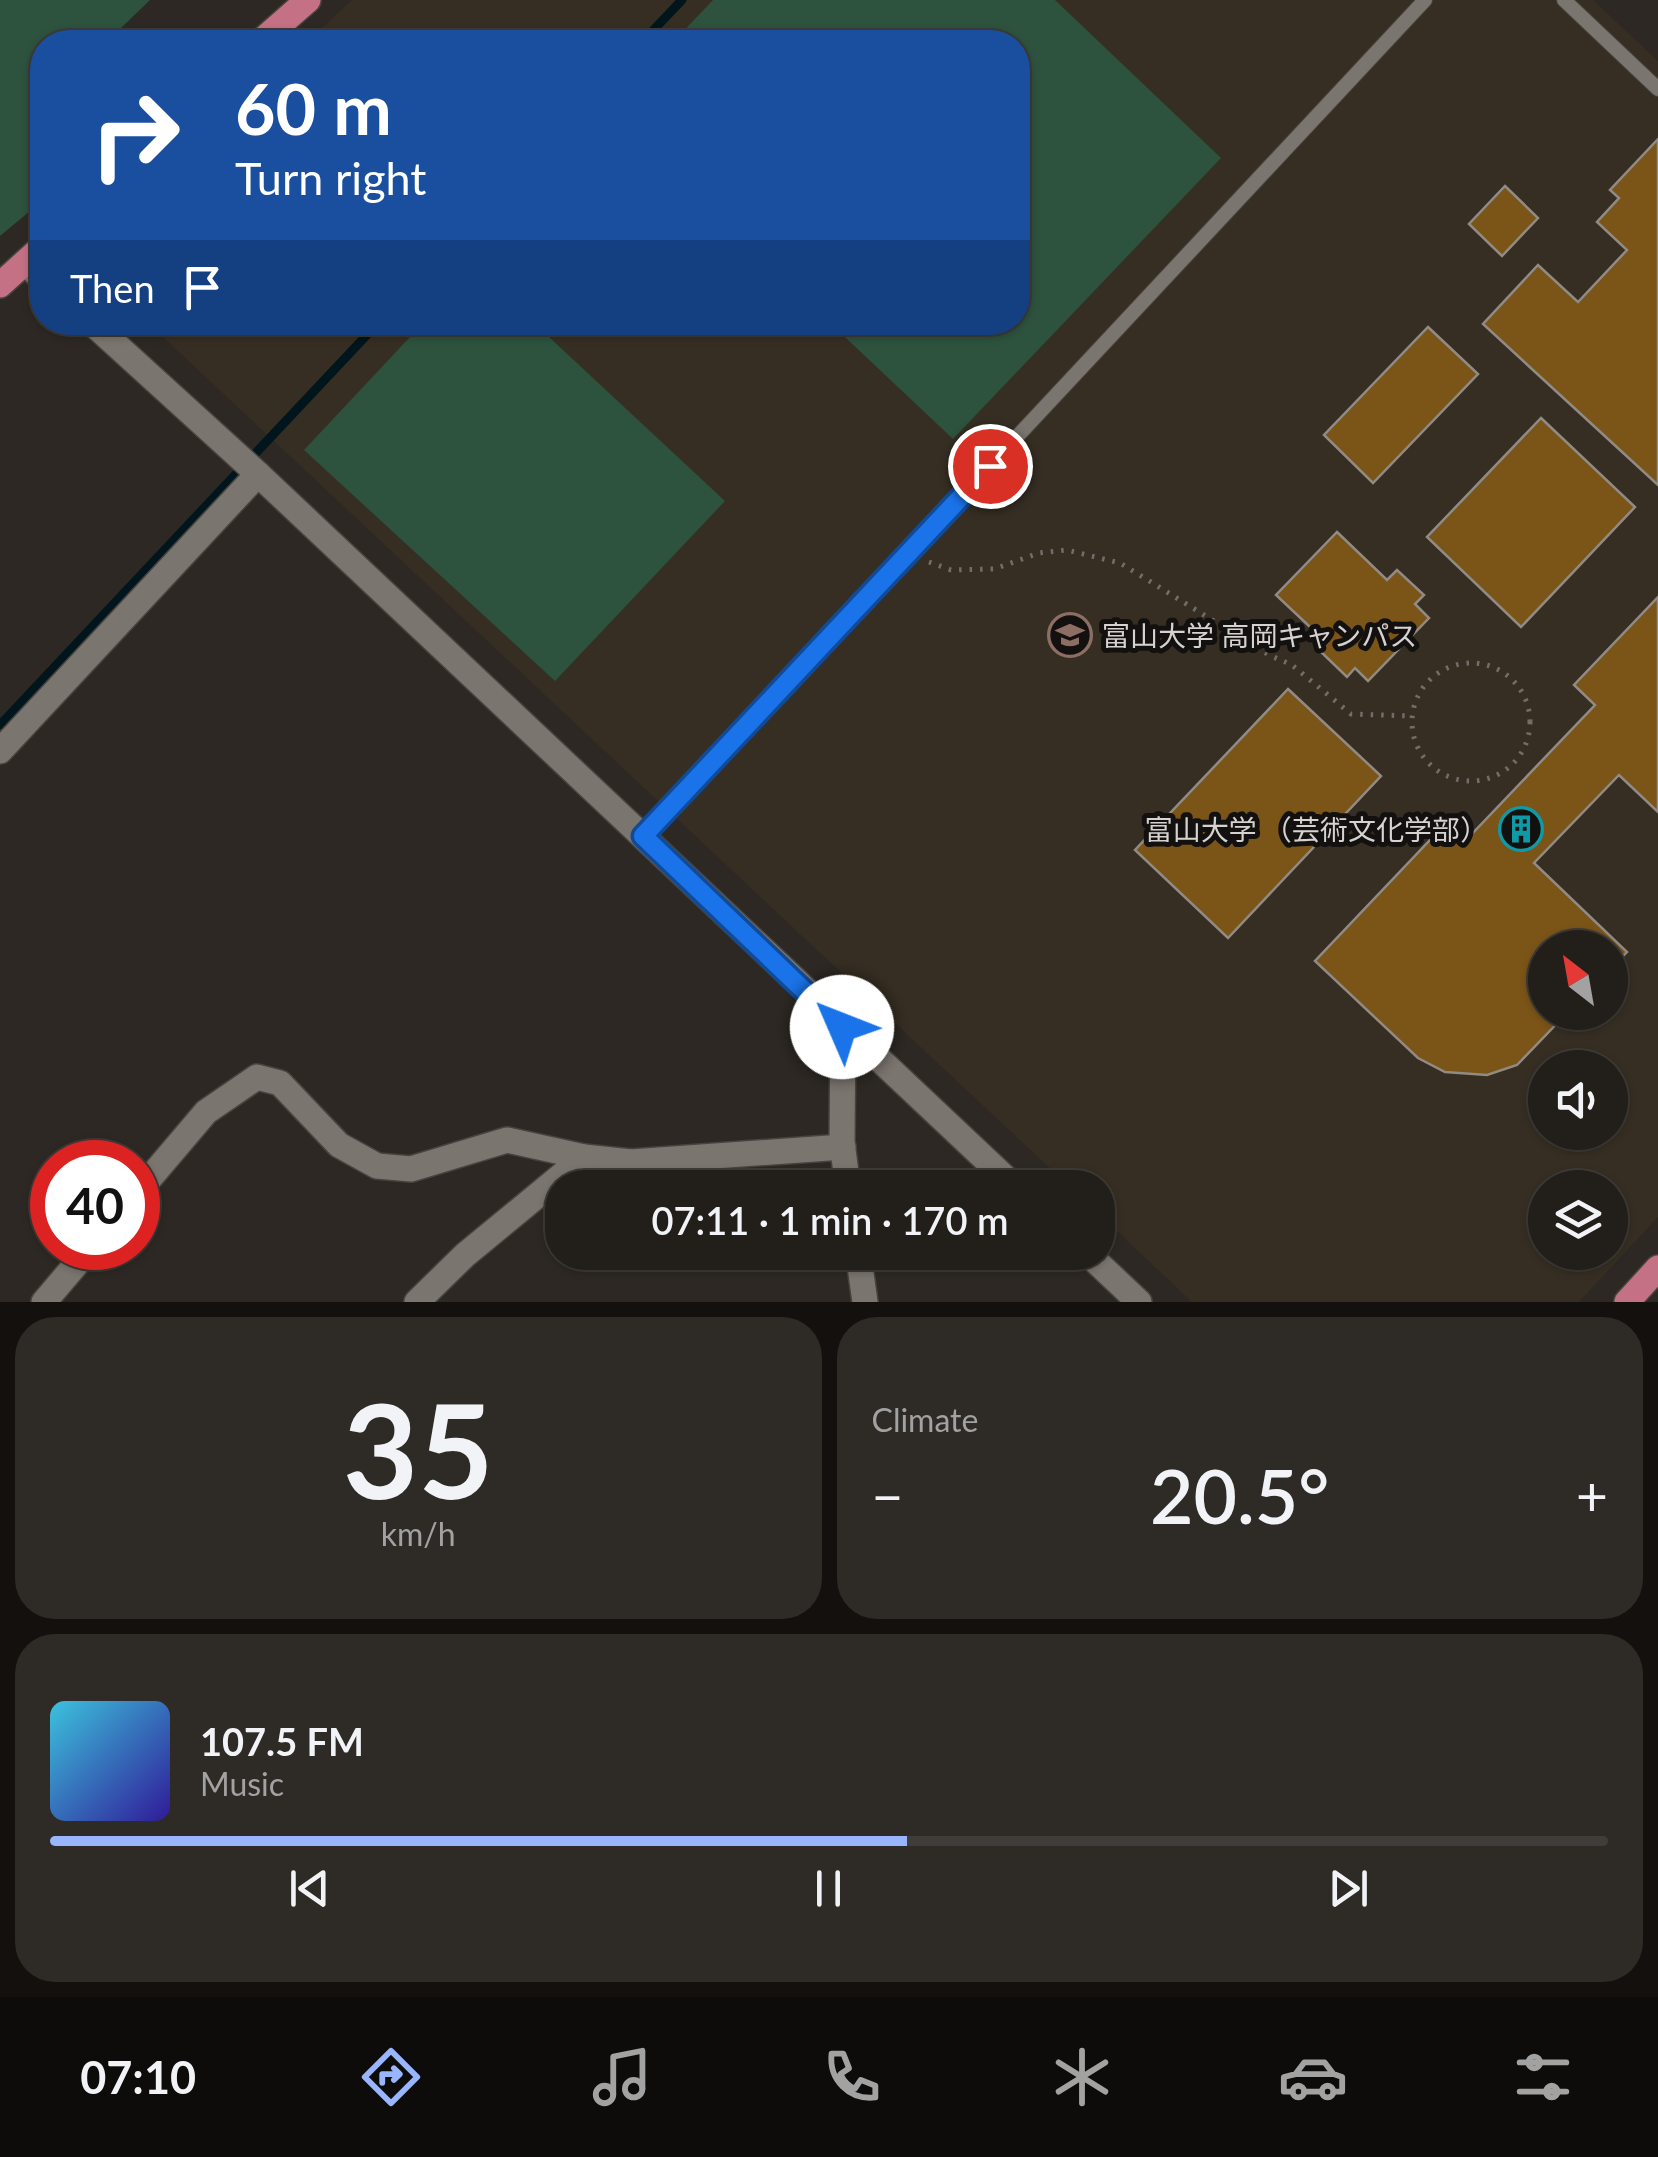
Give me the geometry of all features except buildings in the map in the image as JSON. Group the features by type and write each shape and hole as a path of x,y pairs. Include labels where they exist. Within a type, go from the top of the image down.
{"main road":[{"path":"274,30 308,0"},
{"path":"0,284 30,267"},
{"path":"1627,1302 1658,1268"}],"street":[{"path":"105,335 258,474 997,1170"},
{"path":"0,751 258,474"},
{"path":"842,1027 845,1170"},
{"path":"160,1166 206,1112 256,1077 280,1083 339,1145 377,1166 411,1169 507,1140 584,1157 632,1162 842,1147"},
{"path":"417,1302 465,1255 584,1157"},
{"path":"44,1302 71,1270"},
{"path":"861,1270 865,1302"},
{"path":"1105,1270 1140,1302"}],"lane":[{"path":"643,836 1425,0"},
{"path":"1564,0 1658,89"}],"path":[{"path":"908,553 950,570 994,569 1039,553 1068,550 1120,562 1217,624 1292,665 1351,714 1412,716"},
{"path":"1464,663 1484,664 1503,672 1517,685 1527,703 1530,722 1518,758 1486,779 1467,781 1448,777 1432,767 1412,734 1412,716 1417,696 1445,668 1464,663"}],"shaded area":[{"name":"富山大学 高岡キャンパス","path":"352,0 1593,0 1658,61 1658,1217 1628,1249 1628,1170 1528,1170 1528,1270 1609,1270 1579,1302 1192,1302 1115,1229 1115,1170 1052,1170 161,335 1030,335 1030,30 320,30"}],"green space":[{"path":"0,0 150,0 120,30 30,30 30,211 0,236"},
{"path":"713,0 1055,0 1221,158 953,439 843,335 1030,335 1030,30 684,30"},
{"path":"412,335 547,335 725,501 555,681 304,450"}],"waterway":[{"path":"653,30 682,0"},
{"path":"0,725 367,335"}],"place":[{"name":"富山大学 高岡キャンパス","path":"1070,635"},
{"name":"富山大学 （芸術文化学部）","path":"1521,829"}],"route":[{"path":"842,1027 643,836 990,466"}]}
